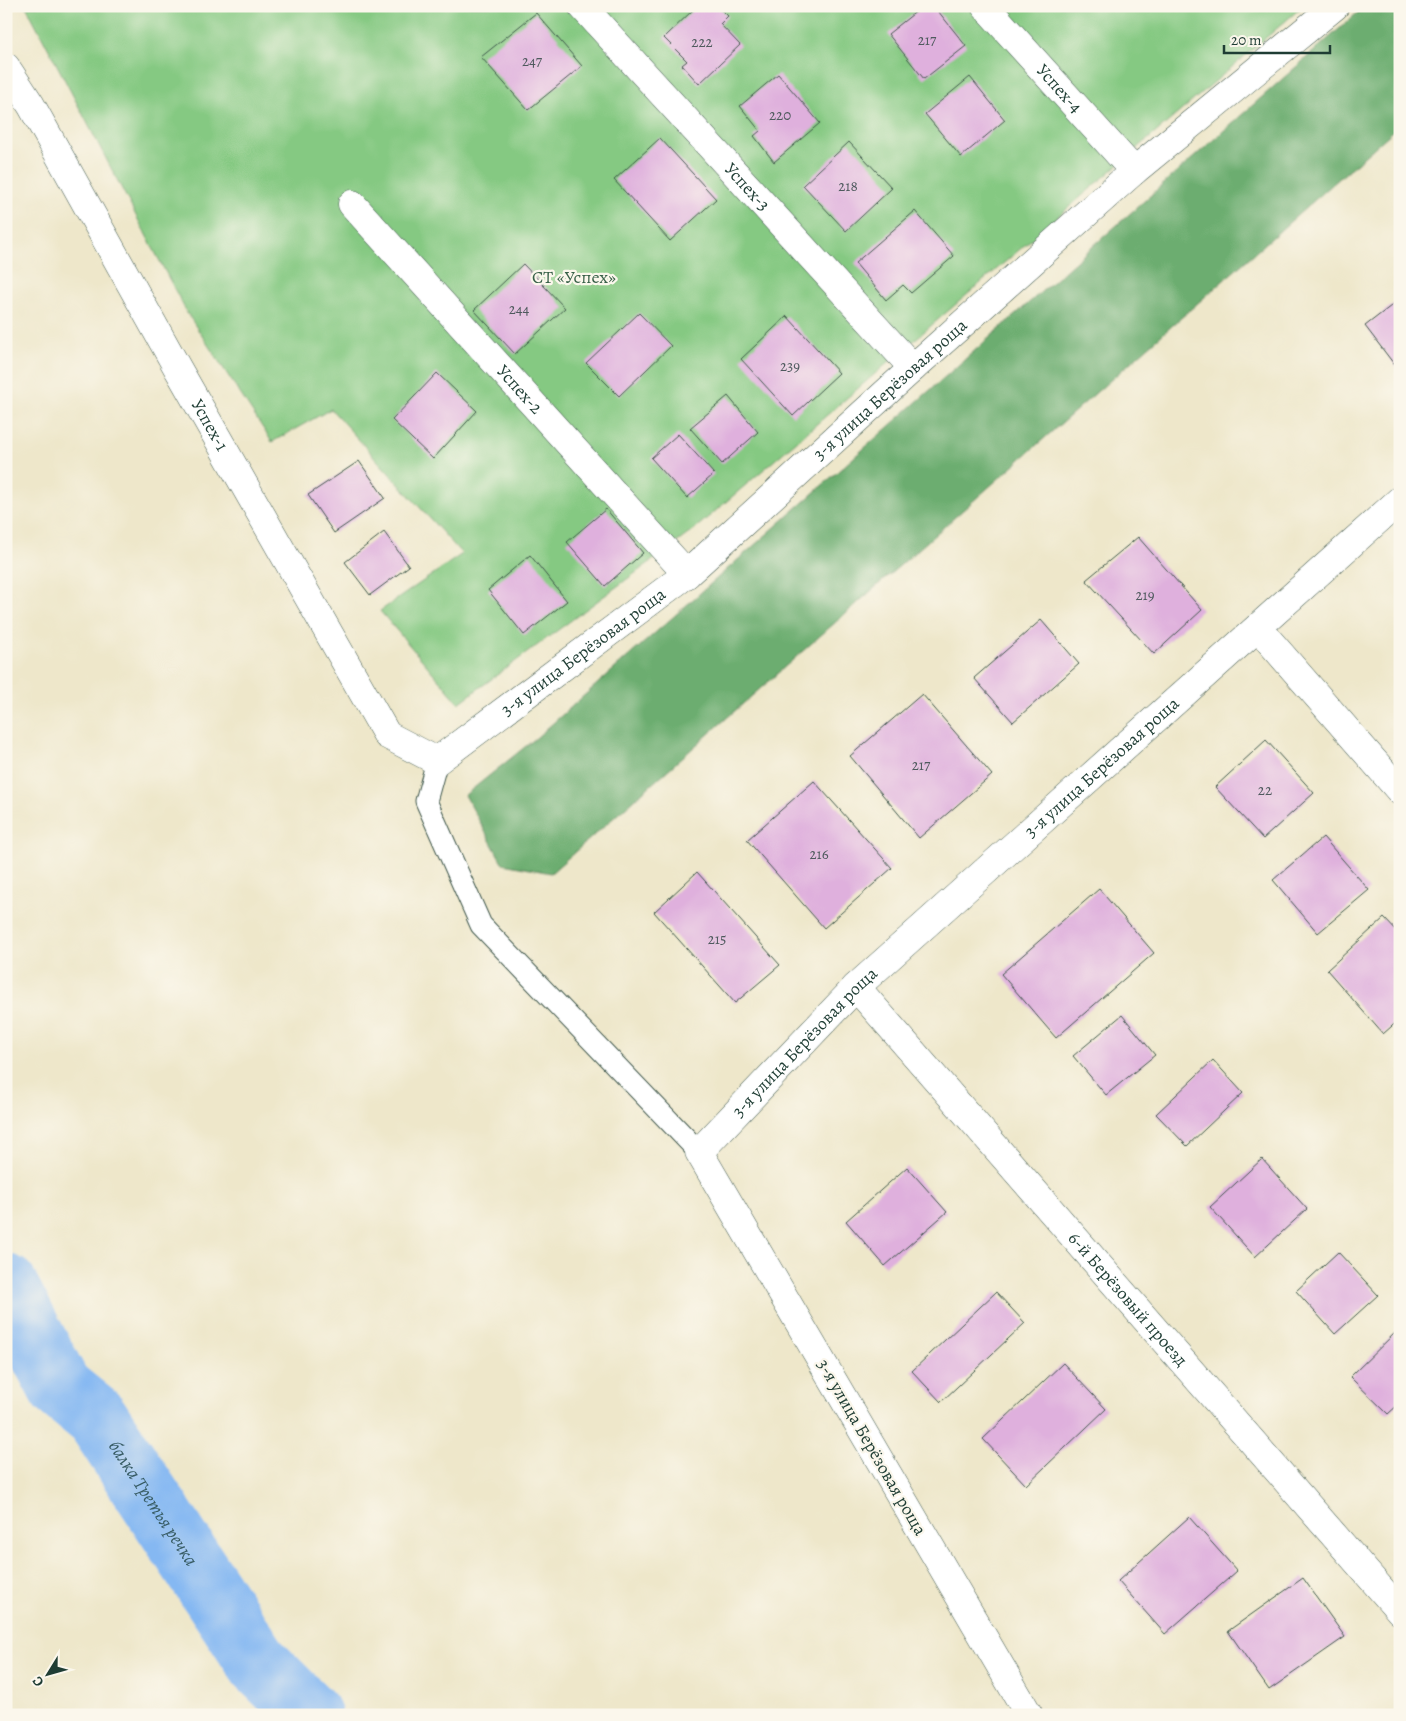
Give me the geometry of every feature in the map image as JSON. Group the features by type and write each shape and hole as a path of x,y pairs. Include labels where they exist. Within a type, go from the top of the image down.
{"street":[{"name":"Успех-3","path":"582,6 912,368"},
{"name":"Успех-4","path":"985,6 1134,171"},
{"name":"3-я улица Берёзовая роща","path":"437,761 687,574 912,368 1134,171 1335,6"},
{"name":"Успех-1","path":"6,67 31,105 178,369 387,735 437,761"},
{"name":"Успех-2","path":"352,204 687,574"},
{"name":"3-я улица Берёзовая роща","path":"1029,1715 699,1152 856,987 1400,500"},
{"path":"1258,628 1400,791"},
{"name":"6-й Берёзовый проезд","path":"856,987 1400,1611"}],"lane":[{"path":"437,761 426,801 481,925 699,1152"}],"green space":[{"name":"СТ «Успех»","path":"26,6 1303,6 691,532 459,703 380,611 462,554 331,409 272,442 187,313"},
{"path":"1365,6 1400,6 1400,125 551,873 503,864 465,795 536,738"}],"building":[{"path":"697,6 718,6 728,16 720,24 740,45 699,84 682,65 687,61 664,38"},
{"path":"923,6 934,6 966,46 924,79 888,34"},
{"path":"536,13 582,66 528,110 481,57"},
{"path":"778,74 820,123 774,162 754,136 760,131 740,106"},
{"path":"970,77 1005,120 961,157 925,114"},
{"path":"660,138 716,199 670,241 614,180"},
{"path":"849,142 892,188 846,231 803,185"},
{"path":"915,211 954,256 911,293 903,285 886,300 855,263"},
{"path":"523,264 565,308 515,354 474,310"},
{"path":"1400,299 1400,372 1365,326"},
{"path":"639,313 671,346 619,396 586,363"},
{"path":"787,316 839,373 793,416 741,359"},
{"path":"437,373 477,411 433,459 392,420"},
{"path":"728,396 758,432 722,464 690,428"},
{"path":"678,434 714,474 687,498 651,458"},
{"path":"359,461 385,498 334,533 308,495"},
{"path":"606,509 643,553 605,586 567,542"},
{"path":"384,532 409,566 370,595 345,562"},
{"path":"1138,537 1202,610 1154,654 1086,580"},
{"path":"530,555 567,601 524,635 488,590"},
{"path":"1041,620 1079,664 1013,722 974,678"},
{"path":"922,694 992,775 919,838 850,756"},
{"path":"1266,740 1314,793 1263,839 1215,787"},
{"path":"814,781 892,868 824,928 747,840"},
{"path":"1323,837 1369,890 1318,933 1273,880"},
{"path":"697,872 780,965 735,1003 654,912"},
{"path":"1099,889 1154,953 1056,1038 1001,974"},
{"path":"1384,918 1400,935 1400,1019 1383,1034 1327,970"},
{"path":"1122,1015 1155,1055 1106,1095 1073,1056"},
{"path":"1213,1060 1243,1093 1187,1146 1156,1114"},
{"path":"1262,1159 1307,1209 1255,1257 1210,1207"},
{"path":"907,1167 947,1212 885,1266 846,1221"},
{"path":"1338,1252 1378,1295 1335,1334 1296,1291"},
{"path":"996,1292 1025,1323 941,1402 912,1371"},
{"path":"1400,1328 1400,1403 1388,1414 1350,1377"},
{"path":"1063,1363 1106,1409 1026,1485 983,1439"},
{"path":"1189,1517 1237,1571 1165,1634 1118,1581"},
{"path":"1303,1578 1345,1637 1269,1690 1228,1631"}],"waterway":[{"name":"балка Третья речка","path":"6,1286 60,1388 97,1418 259,1664 310,1715"}]}
